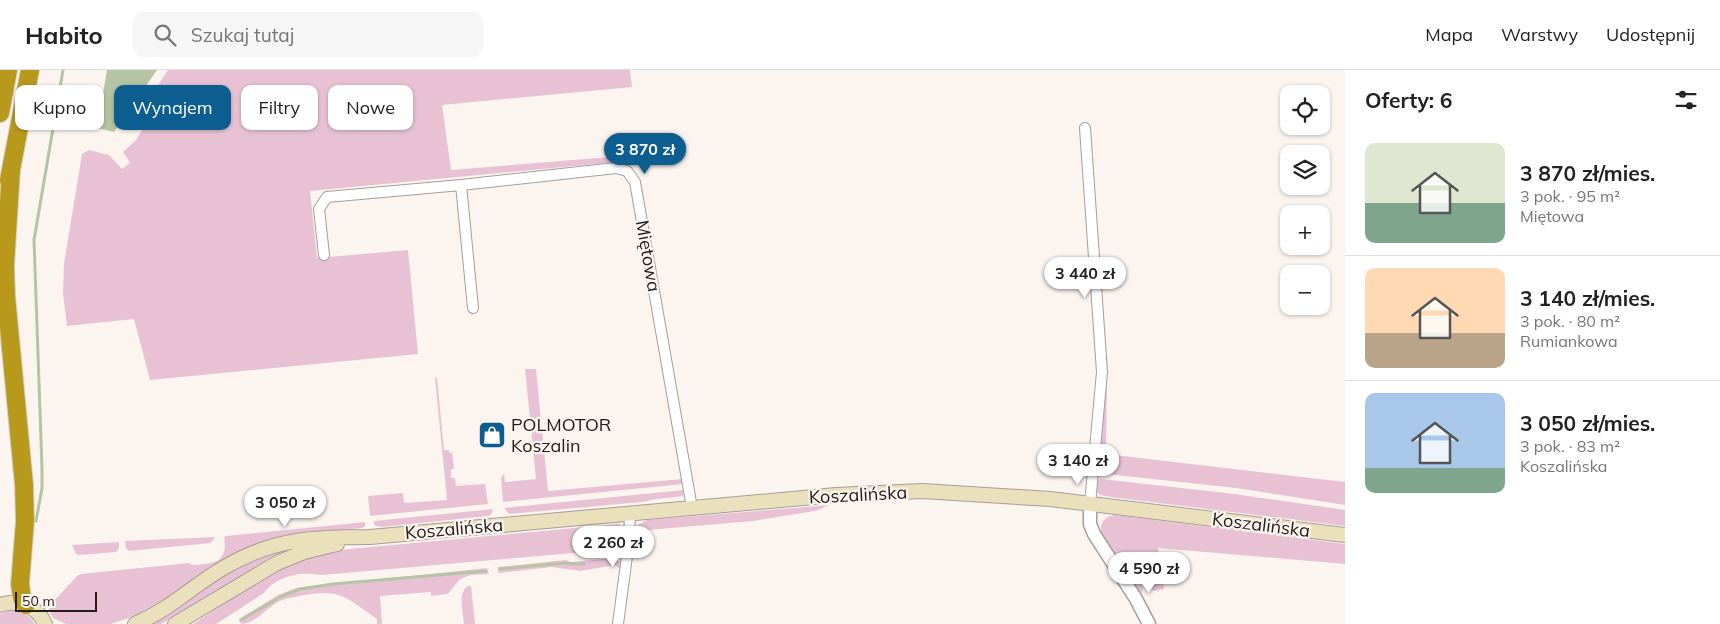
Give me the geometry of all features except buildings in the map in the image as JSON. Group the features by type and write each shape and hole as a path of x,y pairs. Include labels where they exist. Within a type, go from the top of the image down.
{"highway":[{"path":"0,113 8,70"},
{"path":"0,224 30,70"},
{"path":"11,170 5,265 6,296 24,485 25,521 20,584 22,598 26,605"}],"main road":[{"name":"Koszalińska","path":"134,624 166,608 223,568 247,555 264,548 302,539 370,537 836,495 912,491 1004,496 1090,504 1345,535"},
{"name":"Koszalińska","path":"175,624 231,592 262,571 289,557 327,546 370,537"},
{"path":"0,605 17,603 26,605 46,622"}],"street":[{"path":"1085,128 1102,372 1090,504 1090,524 1094,534 1136,598 1149,624"},
{"name":"Miętowa","path":"324,255 320,209 327,198 616,168 627,170 635,182 692,508"},
{"path":"461,185 473,308"},
{"path":"618,624 629,541 630,513"}],"shaded area":[{"path":"107,70 157,70 147,85 114,85 114,132 104,130 104,87"},
{"path":"168,70 630,70 632,87 442,105 451,170 635,155 638,160 310,191 317,258 408,250 418,354 150,380 134,319 67,326 63,293 64,264 82,154 89,150 109,155 122,169 130,163 123,152 136,140 142,130 231,130 231,85 158,85"},
{"path":"525,369 536,369 548,491 683,479 683,484 503,502 501,477 504,474 505,482 536,479"},
{"path":"1106,377 1106,454 1345,482 1345,505 1236,488 1097,473 1100,460"},
{"path":"435,378 437,378 444,450 449,450 449,453 452,452 454,469 451,469 451,478 455,478 456,486 485,484 488,504 370,516 368,496 403,493 404,503 447,500"},
{"path":"1101,479 1235,494 1345,510 1345,526 1110,497 1100,495 1097,492 1096,481"},
{"path":"684,490 683,496 642,502 509,514 504,508"},
{"path":"830,505 815,511 753,521 636,531 636,526 647,520"},
{"path":"493,509 489,516 381,527 374,525 374,521"},
{"path":"1115,515 1345,544 1345,564 1158,548 1164,589 1155,591 1150,589 1142,566 1135,569 1143,588 1142,593 1137,592 1102,538 1102,522"},
{"path":"365,522 365,526 362,528 298,536 140,614 111,624 66,624 53,618 49,610 50,605 81,574 189,563 196,565 210,563 219,560 224,553 224,537 226,536"},
{"path":"621,525 625,530 624,544 619,549 322,575 298,574 273,584 264,593 216,624 193,624 242,591 281,569 328,552"},
{"path":"215,537 211,543 129,551 126,548 125,541"},
{"path":"119,542 119,548 116,552 80,555 76,554 72,545"},
{"path":"304,545 161,624 151,624 176,610 219,575 245,560"},
{"path":"614,558 620,562 620,569 615,565 580,571 552,567 498,573 498,567 566,560 571,562"},
{"path":"487,568 489,574 471,575 460,579 448,594 431,596 431,592 380,596 382,624 377,624 377,619 349,600 341,596 324,593 282,600 254,620 241,624 239,619 278,595 296,588"},
{"path":"468,586 471,586 475,624 464,624 462,598"},
{"path":"11,610 25,614 35,624 0,624 0,614"}],"waterway":[{"path":"36,521 42,488 42,468 34,240 63,70"},
{"path":"500,569 565,563 584,564"},
{"path":"241,620 282,596 300,589 333,584 486,571"}],"place":[{"name":"POLMOTOR Koszalin","path":"492,435"}]}
